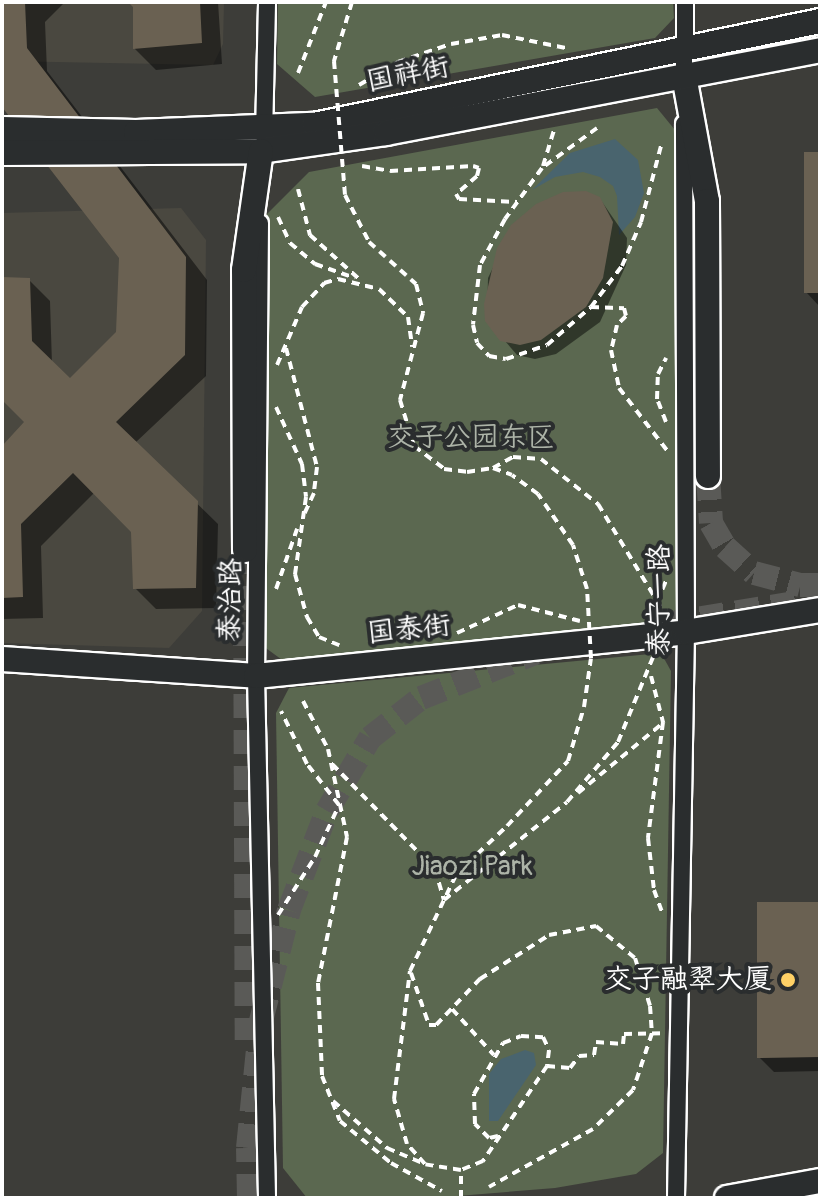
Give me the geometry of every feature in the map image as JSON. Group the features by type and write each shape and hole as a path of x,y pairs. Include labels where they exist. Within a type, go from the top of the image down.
{"main road":[{"name":"国祥街","path":"2,129 263,140 314,125 820,21"},
{"name":"国祥街","path":"2,153 386,133 820,50"},
{"path":"684,76 707,201 708,476"},
{"path":"245,550 244,270 263,140"},
{"name":"国泰街","path":"2,659 256,676 686,632 820,610"},
{"path":"727,1198 820,1181"}],"street":[{"name":"泰治路","path":"267,2 256,676 267,1198"},
{"name":"泰宁一路","path":"676,1198 686,632 685,2"}],"path":[{"path":"298,73 326,2"},
{"path":"352,2 334,61 345,195 369,242 416,284 423,313 400,400 414,446 444,469 493,468 512,475 538,494 573,545 587,589 591,658 584,707 568,761 507,826 457,873 410,971 394,1099 407,1144 425,1164"},
{"path":"359,85 398,62 451,44 502,35 566,48"},
{"path":"597,128 542,168 517,202 480,265 473,299 477,343 489,356 506,359 528,353 571,328 591,307 622,266 641,222 662,142"},
{"path":"542,168 554,131"},
{"path":"362,166 390,171 473,166 479,168 477,176 456,194 459,199 517,202"},
{"path":"298,189 310,235 361,281"},
{"path":"275,212 290,243 315,264 379,289 408,317 413,351"},
{"path":"274,370 302,307 324,283 361,281"},
{"path":"591,307 624,308 626,316 617,325 611,350 619,388 667,453 675,454"},
{"path":"275,591 314,493 317,467 286,348"},
{"path":"667,468 666,420 657,399 658,374 670,349"},
{"path":"274,403 302,464 306,497 295,574 307,617 319,637 352,651"},
{"path":"493,468 513,457 541,459 598,504 663,611"},
{"path":"657,602 669,574"},
{"path":"448,636 518,605 601,628"},
{"path":"567,802 618,742 650,673 654,650"},
{"path":"650,673 663,722 648,838 654,890 669,930"},
{"path":"303,701 332,764 347,837 318,983 322,1076 340,1121 391,1163 442,1191"},
{"path":"281,711 307,764 339,805"},
{"path":"444,900 674,713"},
{"path":"332,764 435,869 444,900"},
{"path":"275,920 315,857 339,805"},
{"path":"410,971 429,1025 452,1009 480,979 549,935 596,926 635,958 650,1006 652,1033 633,1090 593,1129 489,1187"},
{"path":"452,1009 494,1055"},
{"path":"547,1066 570,1068 579,1056 594,1055 596,1042 623,1044 624,1034 652,1033"},
{"path":"332,1100 387,1148 425,1164 461,1170 483,1161 547,1066 549,1050 543,1037 521,1036 494,1055 474,1094 473,1114 479,1131 498,1136"},
{"path":"461,1170 461,1198"}],"shaded area":[{"path":"2,2 224,2 223,44 213,65 2,61"},
{"path":"181,208 206,240 202,611 169,648 2,643 2,213"}],"green space":[{"path":"278,2 673,2 674,18 655,38 315,97 277,64"},
{"name":"交子公园东区","path":"657,108 675,130 682,606 659,622 565,639 285,662 263,646 262,219 309,172"},
{"name":"Jiaozi Park","path":"661,653 671,671 663,1153 636,1174 555,1188 433,1198 307,1198 283,1168 276,713 289,688"}],"water":[{"path":"615,139 638,160 644,193 635,217 619,235 617,196 613,186 600,177 583,172 555,177 532,190 570,153"},
{"path":"525,1050 534,1053 536,1065 498,1121 489,1121 489,1074 501,1059"}],"building":[{"path":"2,2 25,2 27,48 186,257 185,355 116,422 198,501 196,588 133,589 131,532 73,473 21,524 23,597 2,598 2,446 24,422 2,400 2,277 30,278 32,341 70,378 116,332 119,258 2,107"},
{"path":"128,2 200,2 202,43 133,49 133,7"},
{"path":"804,152 820,152 820,293 804,293"},
{"path":"586,191 600,197 613,222 603,278 586,307 541,340 520,345 500,341 485,321 484,304 497,248 511,225 536,204 563,192"},
{"name":"交子融翠大厦","path":"757,902 820,902 820,1057 757,1058"}],"tunnel":[{"path":"708,476 711,523 725,547 754,573 800,585 820,585"},
{"path":"245,550 247,1040"},
{"path":"665,624 820,599"},
{"path":"249,1198 248,1148 261,1021 289,910 327,811 370,738 421,698 535,653"}],"place":[{"name":"交子融翠大厦","path":"788,980"}]}
